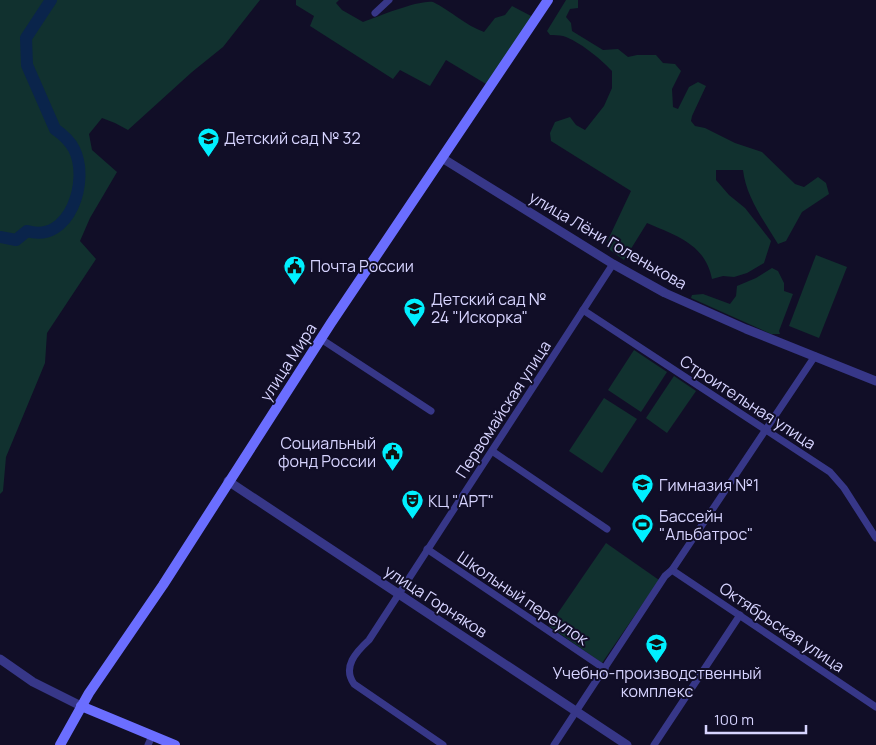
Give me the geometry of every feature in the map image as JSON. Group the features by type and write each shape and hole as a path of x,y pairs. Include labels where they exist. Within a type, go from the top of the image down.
{"main road":[{"name":"улица Мира","path":"60,745 81,706 166,581 321,339 548,0"},
{"path":"81,706 150,740 175,745"}],"street":[{"path":"375,12 389,0"},
{"name":"улица Лёни Голенькова","path":"442,158 613,264 682,302 876,381"},
{"name":"Первомайская улица","path":"443,745 362,690 350,678 349,672 352,659 357,650 368,640 613,264"},
{"name":"Строительная улица","path":"583,310 830,472 844,488 876,538"},
{"path":"321,339 431,410"},
{"path":"554,745 665,576 672,570 816,356"},
{"path":"492,452 607,529"},
{"name":"улица Горняков","path":"228,482 627,745"},
{"name":"Школьный переулок","path":"427,550 604,669"},
{"name":"Октябрьская улица","path":"672,570 876,707"},
{"path":"654,745 740,615"},
{"path":"0,659 33,682 81,706"}],"green space":[{"path":"0,0 260,0 223,47 192,72 128,130 102,118 89,134 92,150 117,172 90,218 80,241 96,259 47,333 45,363 6,457 3,491 0,494"},
{"path":"296,0 339,0 336,3 342,10 363,22 418,3 433,2 484,32 495,18 505,15 512,6 533,17 486,84 446,60 430,86 400,70 393,79 310,26 314,16 296,5"},
{"path":"566,0 578,0 578,8 570,9 566,17 571,23 572,31 603,50 618,49 628,57 656,55 663,63 675,64 681,71 672,89 673,107 678,109 689,87 698,82 706,86 692,116 691,121 695,126 705,128 735,143 762,152 795,184 804,187 818,177 826,183 829,194 802,212 786,241 778,244 752,199 743,170 716,170 716,180 729,195 745,208 771,241 764,263 747,273 734,277 723,276 712,279 703,257 696,249 679,237 647,223 624,260 610,250 607,242 631,191 551,141 550,133 555,122 570,117 576,125 585,130 604,106 612,88 612,71 602,61 569,38 550,35 547,31"},
{"path":"816,255 847,267 819,338 789,326"},
{"path":"772,268 778,271 784,283 784,291 793,294 779,331 780,334 771,334 691,298 692,295 703,294 730,304 736,296 737,286 756,278"},
{"path":"634,350 667,372 641,412 608,390"},
{"path":"674,376 696,391 667,433 646,418"},
{"path":"604,398 637,419 602,473 569,451"},
{"path":"606,543 659,580 602,663 549,626"}],"waterway":[{"path":"0,237 16,240 27,231 42,232 55,228 65,219 73,206 77,192 78,162 74,149 66,138 55,129 27,65 26,38 51,0"}],"place":[{"name":"Детский сад № 32","path":"208,157"},
{"name":"Почта России","path":"294,285"},
{"name":"Детский сад № 24 \"Искорка\"","path":"415,327"},
{"name":"Социальный фонд России","path":"392,471"},
{"name":"Гимназия №1","path":"643,504"},
{"name":"КЦ \"АРТ\"","path":"412,520"},
{"name":"Бассейн \"Альбатрос\"","path":"643,544"},
{"name":"Учебно-производственный комплекс","path":"657,663"}]}
